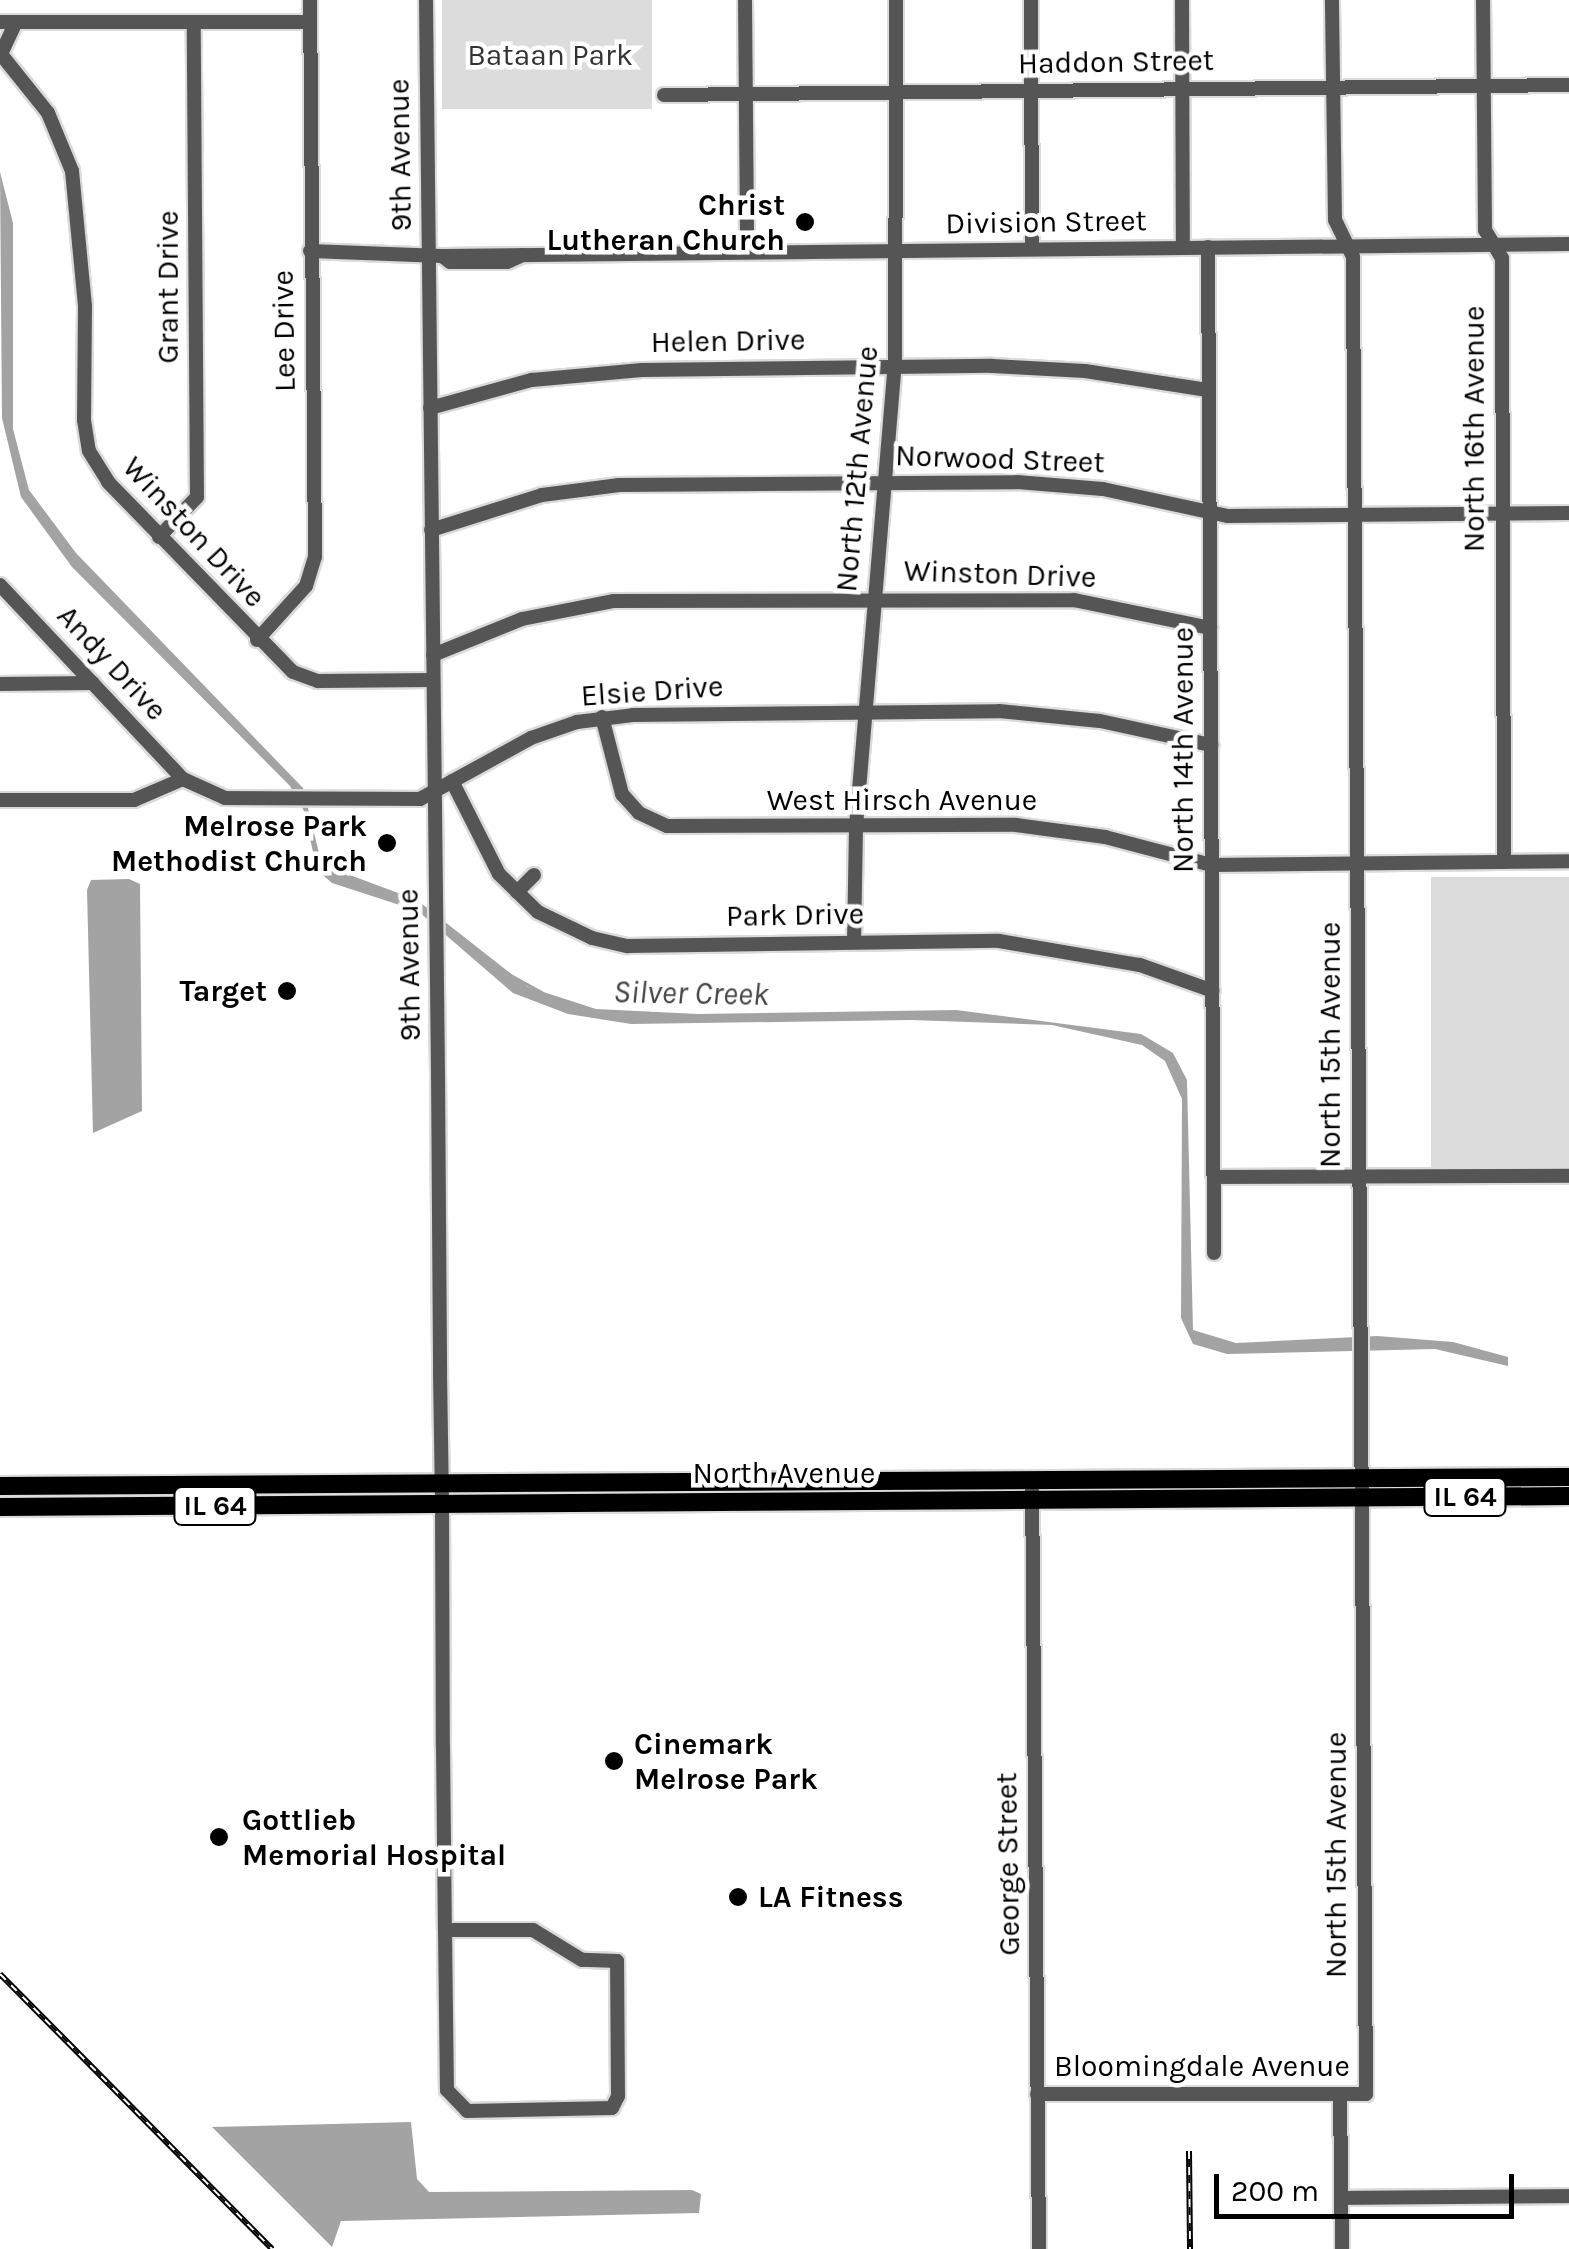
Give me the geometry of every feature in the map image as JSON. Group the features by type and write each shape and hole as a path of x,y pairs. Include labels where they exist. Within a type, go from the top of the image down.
{"main road":[{"name":"North Avenue","path":"0,1486 1569,1477"},
{"name":"North Avenue","path":"0,1507 1569,1496"}],"street":[{"name":"Lee Drive","path":"257,640 306,586 314,557 310,0"},
{"name":"9th Avenue","path":"426,0 436,256 430,408 446,2090 456,2106 468,2112 612,2108 618,2096 617,1960 582,1960 533,1930 445,1930"},
{"path":"745,0 747,252"},
{"name":"North 12th Avenue","path":"854,942 856,826 896,366 896,0"},
{"path":"1031,0 1032,249"},
{"path":"1182,0 1183,248"},
{"name":"North 15th Avenue","path":"1332,0 1335,220 1353,256 1366,2094"},
{"name":"North 16th Avenue","path":"1483,0 1486,230 1502,258 1504,862"},
{"path":"0,54 8,22 310,22"},
{"name":"Grant Drive","path":"160,537 197,497 194,22"},
{"name":"Winston Drive","path":"0,54 48,113 76,187 89,451 108,482 257,640 293,672 318,681 433,680"},
{"name":"Haddon Street","path":"664,95 1569,85"},
{"name":"Division Street","path":"310,251 436,256 1569,244"},
{"name":"North 14th Avenue","path":"1208,247 1214,1253"},
{"name":"Helen Drive","path":"430,408 572,374 896,366 1047,368 1208,390"},
{"name":"Norwood Street","path":"432,530 578,488 886,482 1056,484 1209,511 1354,515 1569,513"},
{"name":"Andy Drive","path":"0,585 183,779"},
{"name":"Winston Drive","path":"433,655 522,620 582,605 874,596 1074,600 1210,628"},
{"path":"0,684 93,683"},
{"name":"Elsie Drive","path":"183,779 225,798 420,799 530,738 602,717 865,712 1053,714 1211,745"},
{"name":"West Hirsch Avenue","path":"602,717 622,794 652,821 679,828 1046,828 1211,865 1569,861"},
{"path":"0,800 134,800 183,779"},
{"name":"Park Drive","path":"452,781 491,860 517,892 564,927 628,946 999,940 1060,948 1213,991"},
{"path":"517,892 534,874"},
{"path":"1215,1178 1569,1176"},
{"name":"George Street","path":"1032,1479 1039,2249"},
{"name":"Bloomingdale Avenue","path":"1038,2094 1366,2094"},
{"path":"1340,2094 1342,2249"},
{"path":"1342,2198 1569,2196"}],"green space":[{"name":"Bataan Park","path":"442,0 652,0 652,109 442,109"},
{"path":"1431,877 1569,877 1569,1168 1431,1168"}],"shaded area":[{"path":"0,172 13,223 13,429 29,490 76,553 303,788 320,857 331,868 417,900 528,987 596,1009 698,1014 956,1010 1141,1034 1173,1053 1187,1080 1193,1330 1236,1343 1377,1336 1453,1342 1508,1357 1508,1366 1435,1349 1227,1354 1193,1344 1181,1318 1182,1099 1165,1061 1142,1045 1052,1025 911,1020 631,1024 568,1014 513,993 418,911 332,883 317,870 304,811 290,786 72,567 21,497 2,418"},
{"path":"129,879 140,884 142,1111 93,1133 87,890 91,880"},
{"path":"411,2122 417,2179 429,2192 692,2190 701,2194 699,2213 341,2221 332,2247 212,2127"}],"waterway":[{"name":"Silver Creek","path":"509,974 541,992"}],"railway":[{"path":"0,1974 272,2249"},
{"path":"1189,2151 1190,2249"}],"place":[{"name":"Christ Lutheran Church","path":"805,222"},
{"name":"Melrose Park Methodist Church","path":"387,843"},
{"name":"Target","path":"287,991"},
{"name":"Cinemark Melrose Park","path":"614,1761"},
{"name":"Gottlieb Memorial Hospital","path":"219,1837"},
{"name":"LA Fitness","path":"738,1897"}]}
